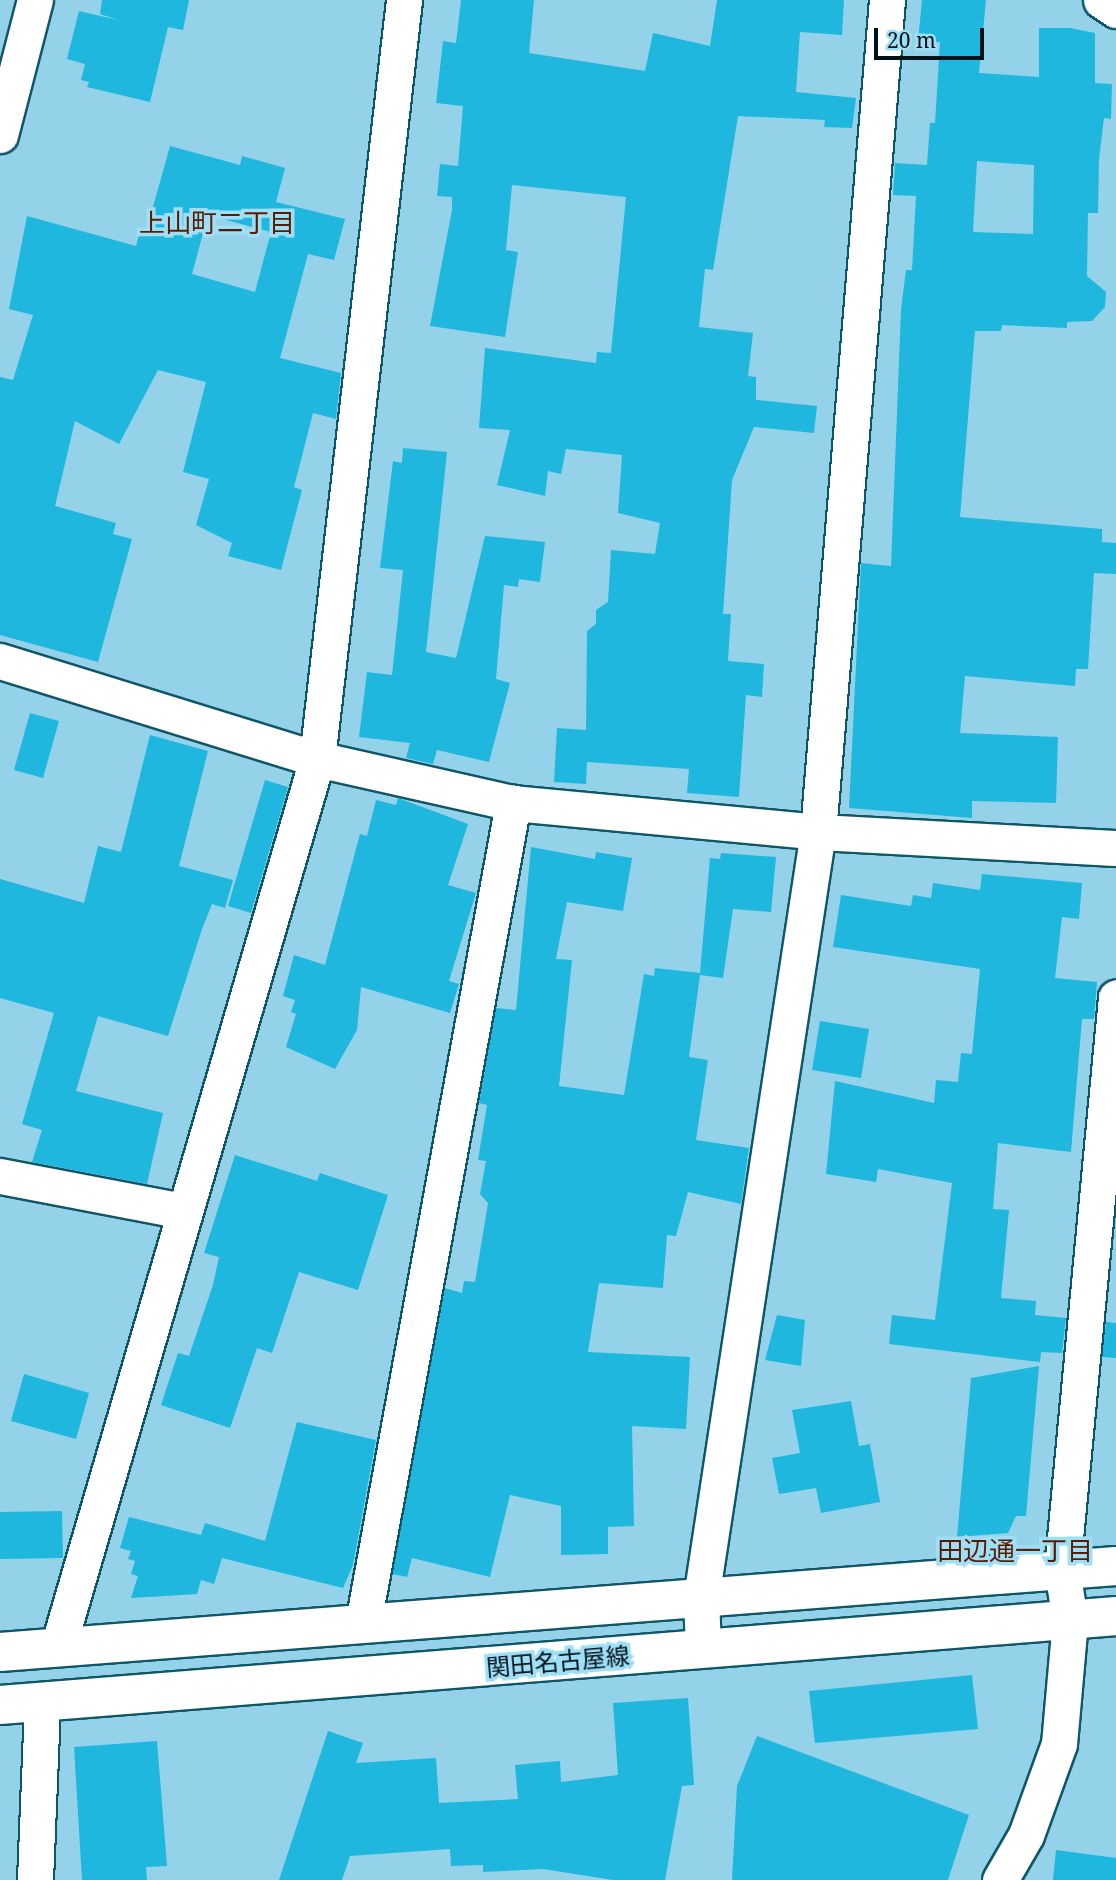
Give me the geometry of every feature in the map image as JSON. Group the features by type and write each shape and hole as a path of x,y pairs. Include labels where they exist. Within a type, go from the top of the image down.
{"main road":[{"path":"0,1652 1116,1566"},
{"name":"関田名古屋線","path":"0,1705 1116,1616"}],"street":[{"path":"0,135 36,0"},
{"path":"58,1647 317,759 404,0"},
{"path":"703,1649 701,1598 818,832 887,0"},
{"path":"1101,0 1116,10"},
{"path":"0,661 317,759 513,803 818,832 1116,848"},
{"path":"363,1623 513,803"},
{"path":"1000,1880 1026,1835 1059,1744 1070,1620 1062,1570 1116,998"},
{"path":"0,1176 184,1211"},
{"path":"35,1880 42,1702"}],"building":[{"path":"102,0 189,0 183,30 168,27 150,102 87,87 89,82 81,80 85,64 67,59 79,11 118,20 100,14"},
{"path":"461,0 534,0 529,53 645,71 653,33 710,46 717,0 844,0 842,35 800,32 796,92 856,98 852,128 824,127 825,120 738,116 713,270 705,269 699,327 753,333 748,376 756,377 756,400 817,406 814,433 754,427 732,480 723,614 731,614 728,661 764,664 762,697 746,695 739,797 687,793 689,769 587,762 586,784 554,782 557,728 586,730 587,631 596,624 596,610 608,602 611,550 655,554 660,523 618,513 622,455 566,449 561,474 548,471 545,496 497,485 510,430 479,428 485,348 596,363 597,352 611,353 626,197 512,185 506,250 518,252 505,337 430,326 452,210 452,197 437,196 440,164 458,166 463,106 436,103 443,41 456,43"},
{"path":"922,0 986,0 979,73 1039,77 1039,28 1070,28 1095,33 1095,83 1112,84 1111,119 1104,118 1099,159 1098,213 1088,213 1087,276 1106,292 1105,307 1092,321 1067,322 1067,328 1002,325 1001,331 975,331 960,517 1102,529 1102,542 1116,543 1116,574 1094,573 1088,669 1076,669 1075,686 965,676 960,733 1058,737 1056,803 972,801 972,818 849,808 861,563 891,566 901,310 906,270 912,270 916,196 893,195 895,163 927,165 930,123 935,123 940,42 918,41","holes":["977,161 1034,165 1033,234 973,232"]},
{"path":"170,146 240,165 242,156 285,168 276,202 345,219 334,260 308,254 280,358 341,373 336,419 313,413 294,487 302,490 281,570 228,556 232,543 196,525 209,479 183,472 206,382 158,370 119,444 75,421 55,506 116,523 113,534 132,539 98,662 0,635 0,377 13,380 33,315 9,309 27,216 136,246 140,231 146,232","holes":["208,215 271,232 255,292 192,274"]},
{"path":"403,448 447,452 426,652 456,658 485,536 545,542 540,582 519,579 518,587 504,585 496,679 510,683 489,762 437,750 433,764 406,758 410,743 359,737 367,672 392,675 403,570 380,568 393,461 402,463"},
{"path":"30,713 59,721 43,778 14,770"},
{"path":"150,735 208,751 179,866 233,880 225,908 212,904 168,1036 98,1016 76,1091 163,1113 147,1184 32,1162 42,1130 22,1124 54,1013 0,998 0,879 84,903 98,846 121,852"},
{"path":"265,780 288,787 251,913 228,906"},
{"path":"398,798 468,824 448,885 476,893 449,981 459,984 450,1013 361,987 357,1030 335,1069 286,1047 296,1014 291,1012 295,1000 283,996 294,955 325,965 360,834 367,836 376,800 396,805"},
{"path":"531,847 595,859 596,852 632,858 623,911 567,902 556,959 572,960 559,1086 624,1095 644,974 654,976 655,968 700,973 710,858 720,859 721,853 776,857 771,912 733,909 723,978 700,975 689,1057 708,1060 696,1140 749,1148 741,1204 688,1192 676,1236 667,1235 663,1288 599,1283 588,1352 690,1357 686,1429 632,1426 634,1526 608,1527 608,1554 561,1555 561,1506 510,1495 490,1577 412,1558 407,1577 392,1574 445,1288 462,1293 464,1281 475,1282 488,1203 480,1194 486,1161 478,1160 487,1105 479,1103 496,1008 516,1010"},
{"path":"982,874 1082,883 1079,919 1062,917 1055,978 1097,982 1094,1019 1082,1019 1071,1152 998,1143 993,1209 1009,1210 1001,1298 1036,1301 1035,1315 1066,1318 1062,1353 1041,1352 1040,1362 889,1344 892,1315 935,1320 952,1183 878,1169 876,1182 826,1174 835,1081 934,1103 936,1080 958,1082 961,1053 972,1054 980,969 833,947 841,895 911,906 913,895 931,898 933,883 980,890"},
{"path":"820,1021 869,1029 861,1078 812,1070"},
{"path":"235,1155 317,1181 320,1173 388,1195 358,1290 299,1272 272,1353 257,1348 230,1428 161,1405 178,1353 189,1356 213,1285 219,1257 204,1253"},
{"path":"777,1315 805,1320 801,1366 765,1360"},
{"path":"1106,1322 1116,1323 1116,1358 1102,1357"},
{"path":"1039,1366 1026,1516 1016,1516 1008,1533 957,1537 971,1378"},
{"path":"24,1374 89,1393 76,1439 11,1421"},
{"path":"851,1401 859,1446 870,1444 880,1502 821,1513 816,1488 779,1494 772,1458 800,1453 792,1410"},
{"path":"297,1422 376,1440 353,1565 343,1588 222,1558 214,1584 201,1580 197,1594 131,1598 138,1576 131,1574 135,1561 128,1559 131,1551 120,1548 129,1517 201,1535 205,1523 265,1541"},
{"path":"62,1511 63,1558 0,1559 0,1512"},
{"path":"972,1675 978,1729 815,1743 809,1691"},
{"path":"688,1698 694,1785 682,1786 665,1880 613,1880 543,1869 483,1872 483,1865 451,1866 450,1849 350,1856 342,1880 279,1880 328,1731 363,1743 356,1763 436,1758 439,1803 518,1799 515,1765 560,1761 561,1782 618,1775 613,1703"},
{"path":"757,1736 969,1815 948,1880 732,1880 737,1786"},
{"path":"157,1741 167,1866 146,1867 147,1880 82,1880 74,1747"},
{"path":"1056,1850 1116,1858 1116,1880 1053,1880"}],"district":[{"name":"上山町二丁目","path":"217,223"},
{"name":"田辺通一丁目","path":"1015,1551"}]}
